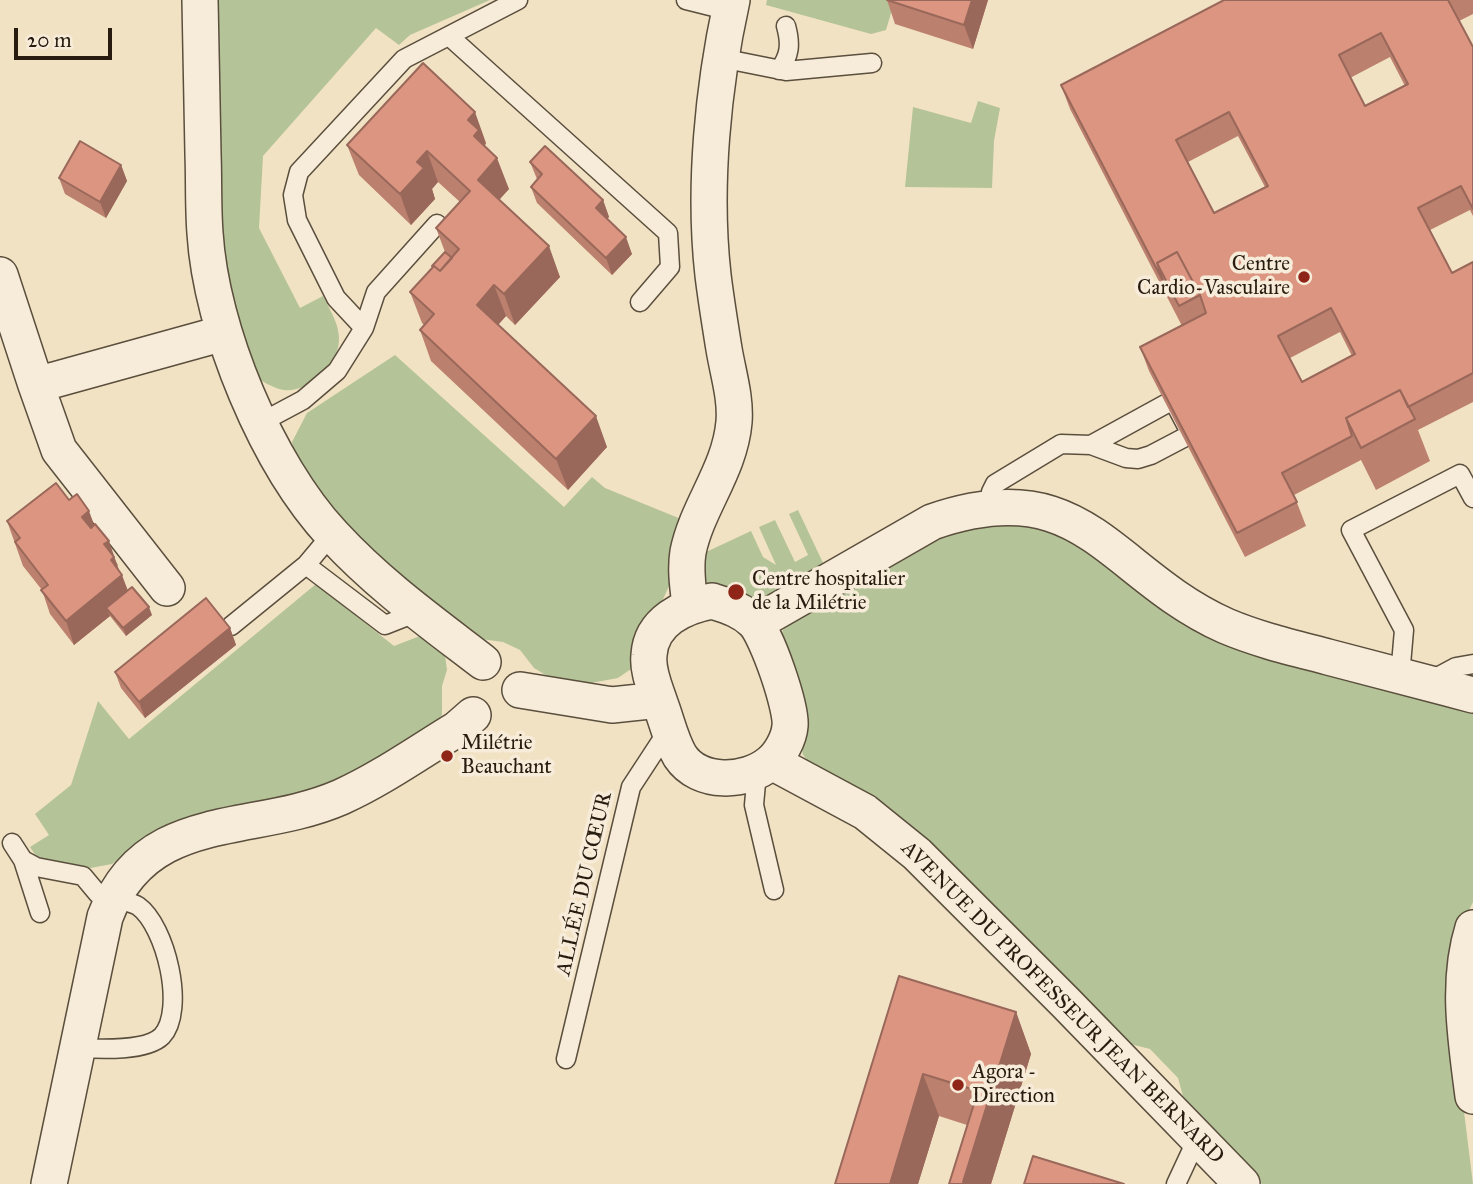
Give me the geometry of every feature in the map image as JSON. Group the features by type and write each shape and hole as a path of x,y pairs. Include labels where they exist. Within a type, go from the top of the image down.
{"street":[{"path":"200,0 205,234 224,333 248,398 293,482 332,534 395,595 483,662"},
{"path":"690,605 688,553 693,535 721,474 731,445 734,421 733,396 712,260 710,188 712,124 731,5"},
{"path":"0,275 58,450 167,588"},
{"path":"36,385 224,333"},
{"path":"756,623 932,522 963,512 989,508 1028,508 1058,515 1085,527 1159,586 1226,626 1262,639 1473,695"},
{"path":"712,601 736,608 756,623 765,639 788,703 790,726 785,744 765,767 735,778 715,777 697,771 681,757 652,678 649,654 656,632 671,616 690,605 712,601"},
{"path":"520,690 664,715"},
{"path":"49,1184 105,917 105,895 147,855 167,843 190,835 306,809 341,797 446,736 473,715"},
{"name":"AVENUE DU PROFESSEUR JEAN BERNARD","path":"765,767 865,812 917,854 1242,1184"},
{"path":"1473,928 1465,973 1465,1019 1473,1096"}],"lane":[{"path":"365,328 337,298 297,219 293,195 299,172 404,59 518,0"},
{"path":"686,0 731,5"},
{"path":"779,70 788,59 790,40 786,26"},
{"path":"450,36 668,233 670,267 640,302"},
{"path":"721,58 779,70 872,63"},
{"path":"260,423 303,400 337,370 365,328 376,292 437,224"},
{"path":"989,508 995,484 1061,444 1091,444 1126,458 1138,459 1191,434 1173,400 1091,444"},
{"path":"1473,498 1460,474 1351,530 1404,630 1413,679 1473,664"},
{"path":"231,626 306,565 332,534"},
{"path":"306,565 385,625 418,612"},
{"name":"ALLÉE DU CŒUR","path":"566,1059 631,787 664,715"},
{"path":"765,767 754,805 774,890"},
{"path":"12,843 23,860 40,913"},
{"path":"23,860 36,867 83,876 105,895 137,906 159,933 166,951 171,977 171,1011 163,1035 144,1044 78,1048"},
{"path":"1177,1184 1197,1139"}],"green space":[{"path":"215,0 490,0 410,35 399,45 376,28 263,156 259,228 300,308 323,296 339,335 333,360 318,377 299,388 279,389 264,382 257,375 232,298 217,171"},
{"path":"767,0 895,0 886,30 871,34 766,5"},
{"path":"978,101 1000,108 994,141 992,188 905,187 913,107 971,123"},
{"path":"395,355 564,507 592,477 605,488 681,519 670,584 631,669 618,678 591,683 549,677 534,668 520,650 503,642 481,639 427,601 329,510 296,462 292,442 307,413"},
{"path":"798,510 825,567 764,604 711,588 704,571 706,552 751,531 763,557 776,565 759,527 775,520 795,562 808,555 789,514"},
{"path":"999,523 1041,526 1094,552 1473,710 1473,902 1456,938 1452,1015 1473,1184 1262,1184 1186,1107 1178,1078 1150,1049 1122,1042 812,766 803,755 779,640 783,630 791,621 952,532"},
{"path":"316,584 394,646 425,634 445,655 447,670 442,686 442,715 430,731 332,784 185,819 151,834 112,864 85,869 38,859 30,847 49,835 35,814 71,785 98,701 129,739"}],"building":[{"path":"887,0 972,0 964,25"},
{"name":"Centre Cardio-Vasculaire","path":"1224,0 1448,0 1473,47 1473,209 1461,186 1418,208 1452,273 1473,262 1473,373 1408,407 1400,390 1346,418 1352,436 1282,473 1297,502 1237,533 1140,347 1206,313 1200,295 1177,252 1157,263 1163,281 1061,85","holes":["1381,33 1408,84 1365,106 1339,55","1229,112 1268,186 1214,213 1176,140","1331,308 1355,354 1302,382 1278,336"]},
{"path":"423,63 475,112 468,120 479,130 474,136 497,158 478,180 549,246 504,294 494,285 477,305 596,416 556,459 420,330 434,314 410,292 434,266 440,271 459,249 436,228 470,191 427,151 417,162 424,168 400,194 347,145"},
{"path":"80,141 121,165 100,202 59,178"},
{"path":"545,146 603,200 596,208 626,237 606,258 531,187 542,174 530,162"},
{"path":"445,252 452,258 440,271 432,266"},
{"path":"1177,252 1200,295 1179,306 1157,263"},
{"path":"1400,390 1415,419 1361,448 1346,418"},
{"path":"56,483 69,500 77,494 89,511 82,517 91,528 95,524 109,541 104,544 114,557 111,560 122,575 66,621 41,590 48,585 15,542 20,538 7,521"},
{"path":"132,587 149,607 123,628 106,608"},
{"path":"206,598 230,628 139,702 115,672"},
{"path":"899,976 1016,1012 963,1182 968,1184 949,1184 978,1091 923,1074 890,1184 835,1184"},
{"path":"1033,1156 1124,1184 1024,1184"}],"place":[{"name":"Centre Cardio-Vasculaire","path":"1304,277"},
{"name":"Centre hospitalier de la Milétrie","path":"736,592"},
{"name":"Milétrie Beauchant","path":"447,756"},
{"name":"Agora - Direction","path":"958,1085"}]}
